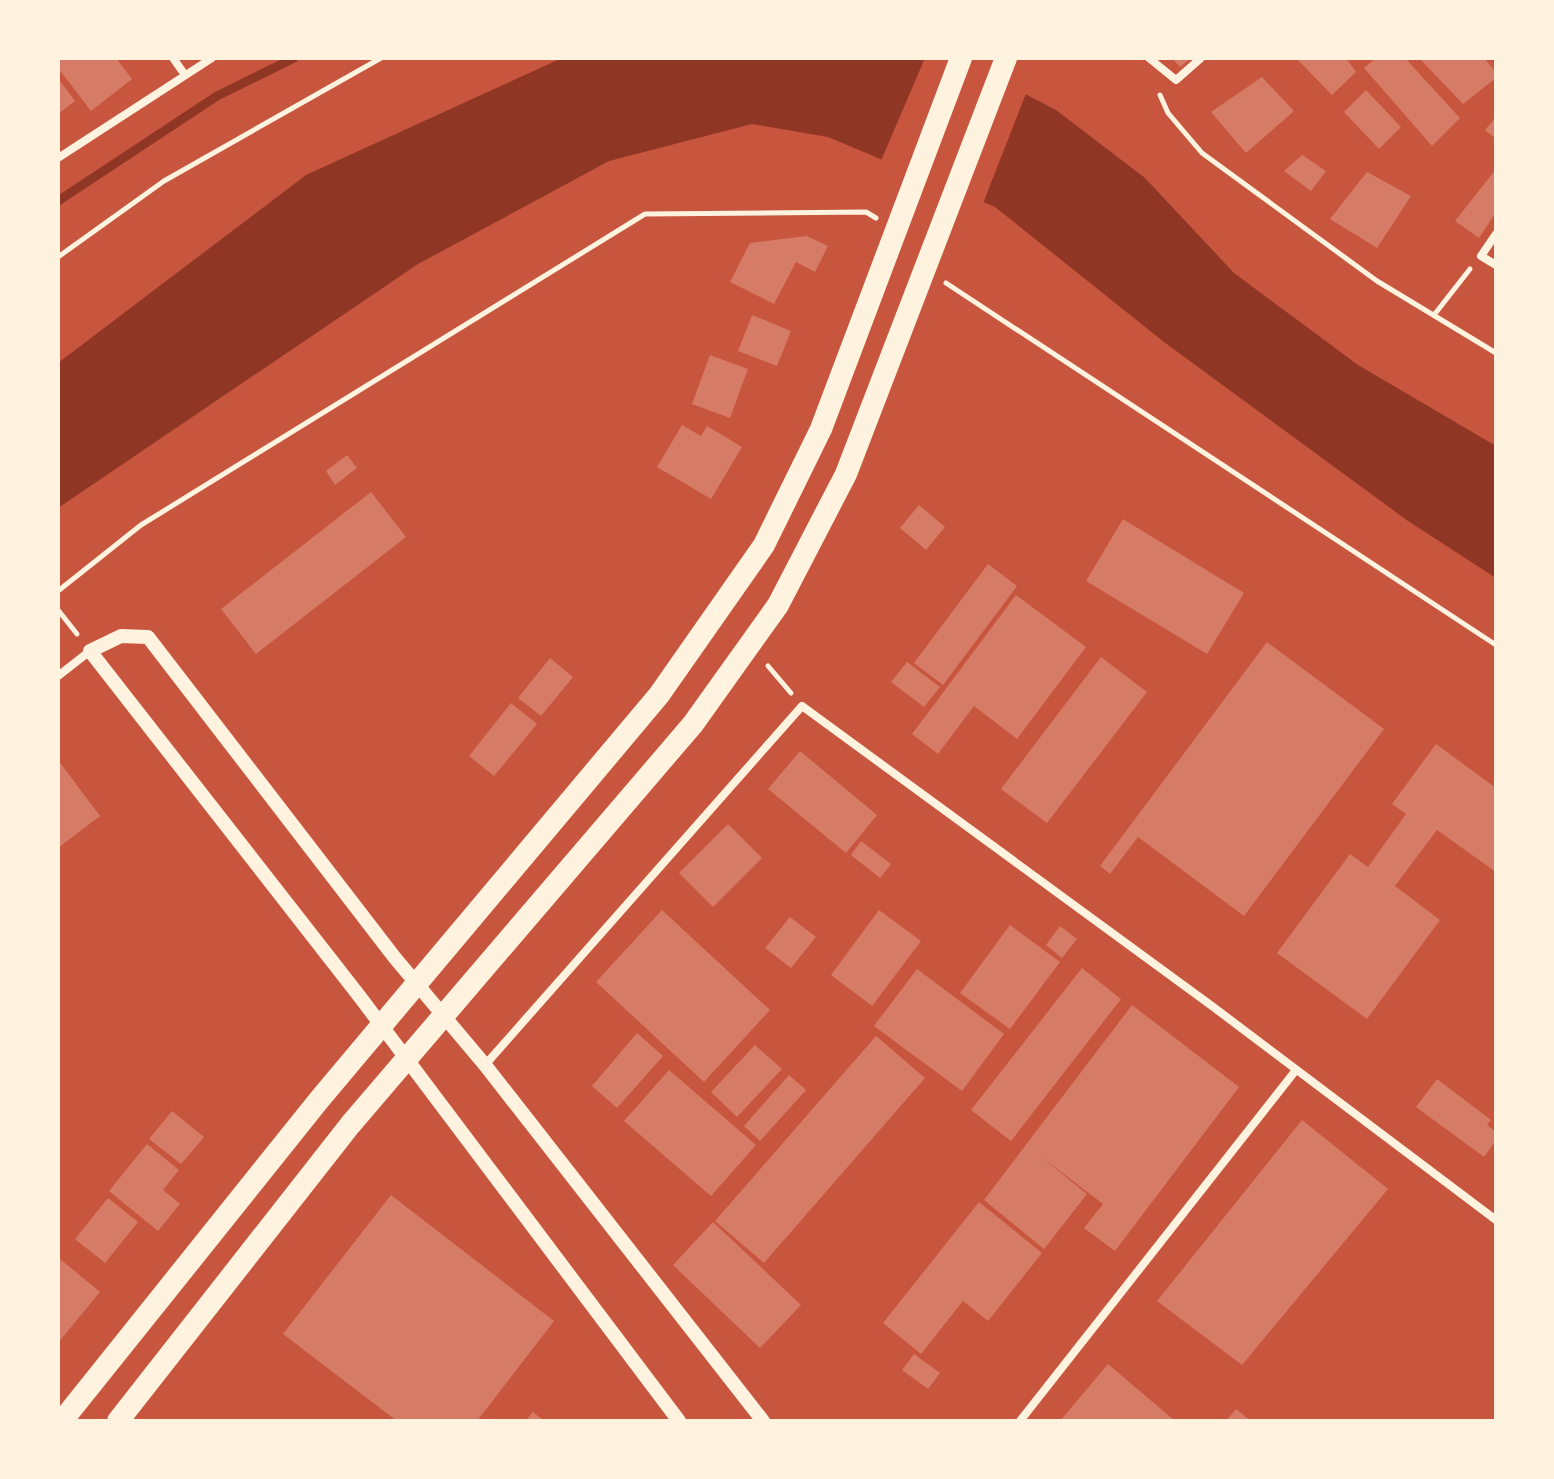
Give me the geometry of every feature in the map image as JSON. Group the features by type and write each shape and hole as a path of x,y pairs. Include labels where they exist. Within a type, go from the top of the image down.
{"highway":[{"path":"62,1421 382,1027 659,695 764,545 821,429 961,58"},
{"path":"118,1421 350,1125 693,724 778,605 846,474 1006,58"}],"street":[{"path":"173,58 185,75"},
{"path":"58,158 212,58"},
{"path":"1149,58 1176,80 1201,58"},
{"path":"1496,234 1481,256 1496,265"},
{"path":"58,676 90,651 121,636 148,637 417,985 485,1065 763,1421"},
{"path":"90,651 382,1027 679,1421"},
{"path":"485,1065 802,706 1496,1220"},
{"path":"1020,1421 1296,1070"}],"path":[{"path":"58,257 164,181 381,58"},
{"path":"1176,80 1159,90 1168,113 1202,153 1377,281 1496,353"},
{"path":"58,591 141,525 645,214 866,212"},
{"path":"1434,315 1481,256"},
{"path":"949,284 1496,645"},
{"path":"58,610 71,627"},
{"path":"768,666 789,690"}],"shaded area":[{"path":"562,58 956,58 1056,110 1145,178 1234,273 1358,365 1496,446 1496,578 1408,521 1164,342 995,207 828,137 752,124 609,161 418,264 58,508 58,363 306,175"}],"pier":[{"path":"925,58 964,58 1027,91 982,206 880,163"}],"building":[{"path":"58,58 116,58 132,79 91,111 58,68"},
{"path":"1172,58 1191,58 1180,67"},
{"path":"1296,58 1346,58 1356,72 1332,95"},
{"path":"1376,58 1405,58 1460,118 1432,146 1364,68"},
{"path":"1419,58 1484,58 1496,72 1496,78 1463,104"},
{"path":"1262,77 1294,111 1246,153 1211,112"},
{"path":"58,78 75,101 58,114"},
{"path":"1366,90 1401,127 1379,149 1344,112"},
{"path":"1496,117 1496,139 1485,130"},
{"path":"1302,155 1326,171 1311,191 1284,171"},
{"path":"1496,169 1496,212 1479,238 1455,221"},
{"path":"1367,172 1411,196 1377,248 1330,219"},
{"path":"807,236 828,246 815,272 796,262 774,304 730,282 750,243"},
{"path":"752,315 791,331 777,366 738,351"},
{"path":"710,355 748,369 730,418 692,404"},
{"path":"682,425 701,436 707,426 742,447 711,499 657,467"},
{"path":"347,455 357,468 335,485 326,471"},
{"path":"371,492 406,537 256,654 221,609"},
{"path":"919,505 945,527 926,550 900,528"},
{"path":"1123,519 1244,593 1207,654 1086,581"},
{"path":"988,564 1017,586 943,685 914,663"},
{"path":"1016,595 1086,647 1017,739 974,706 938,754 912,734"},
{"path":"1267,642 1384,729 1244,916 1138,837 1110,874 1100,866"},
{"path":"1101,657 1147,692 1047,823 1001,789"},
{"path":"550,658 573,677 541,716 518,698"},
{"path":"907,662 940,687 924,707 891,682"},
{"path":"511,703 537,724 494,776 469,756"},
{"path":"1436,744 1496,788 1496,872 1437,830 1395,886 1440,920 1367,1019 1277,953 1350,854 1368,867 1406,814 1392,804"},
{"path":"800,751 877,815 846,853 768,789"},
{"path":"58,760 100,816 58,848"},
{"path":"728,824 762,858 713,907 679,873"},
{"path":"861,841 891,864 880,878 851,855"},
{"path":"662,910 770,1010 704,1082 596,982"},
{"path":"879,910 921,941 872,1006 831,975"},
{"path":"790,917 816,937 791,968 765,948"},
{"path":"1010,925 1060,962 1010,1029 960,993"},
{"path":"1060,926 1077,939 1062,958 1046,945"},
{"path":"1082,968 1121,999 1011,1141 971,1110"},
{"path":"917,969 1004,1034 962,1091 874,1026"},
{"path":"1132,1005 1239,1087 1115,1251 1084,1228 1103,1204 1039,1155 1087,1194 1044,1249 984,1200"},
{"path":"637,1033 663,1056 617,1108 592,1086"},
{"path":"876,1036 925,1078 764,1263 715,1221"},
{"path":"755,1045 782,1069 737,1117 711,1092"},
{"path":"669,1070 756,1145 711,1196 624,1121"},
{"path":"789,1075 806,1090 760,1141 744,1126"},
{"path":"1437,1079 1491,1120 1487,1125 1496,1132 1496,1140 1484,1157 1416,1107"},
{"path":"172,1111 204,1137 181,1164 149,1139"},
{"path":"1302,1120 1388,1189 1242,1365 1157,1301"},
{"path":"147,1144 179,1170 163,1190 180,1204 158,1231 109,1191"},
{"path":"391,1195 554,1321 477,1421 397,1421 283,1334"},
{"path":"108,1198 138,1222 105,1263 75,1239"},
{"path":"979,1202 1042,1253 988,1321 963,1301 921,1354 883,1323"},
{"path":"713,1222 801,1305 760,1348 673,1265"},
{"path":"60,1259 100,1292 58,1343 58,1261"},
{"path":"914,1354 940,1373 928,1389 902,1370"},
{"path":"1108,1364 1175,1421 1060,1421"},
{"path":"1236,1409 1251,1421 1226,1421"},
{"path":"533,1412 544,1421 525,1421"}],"waterway":[{"path":"58,201 217,96 294,58"}]}
